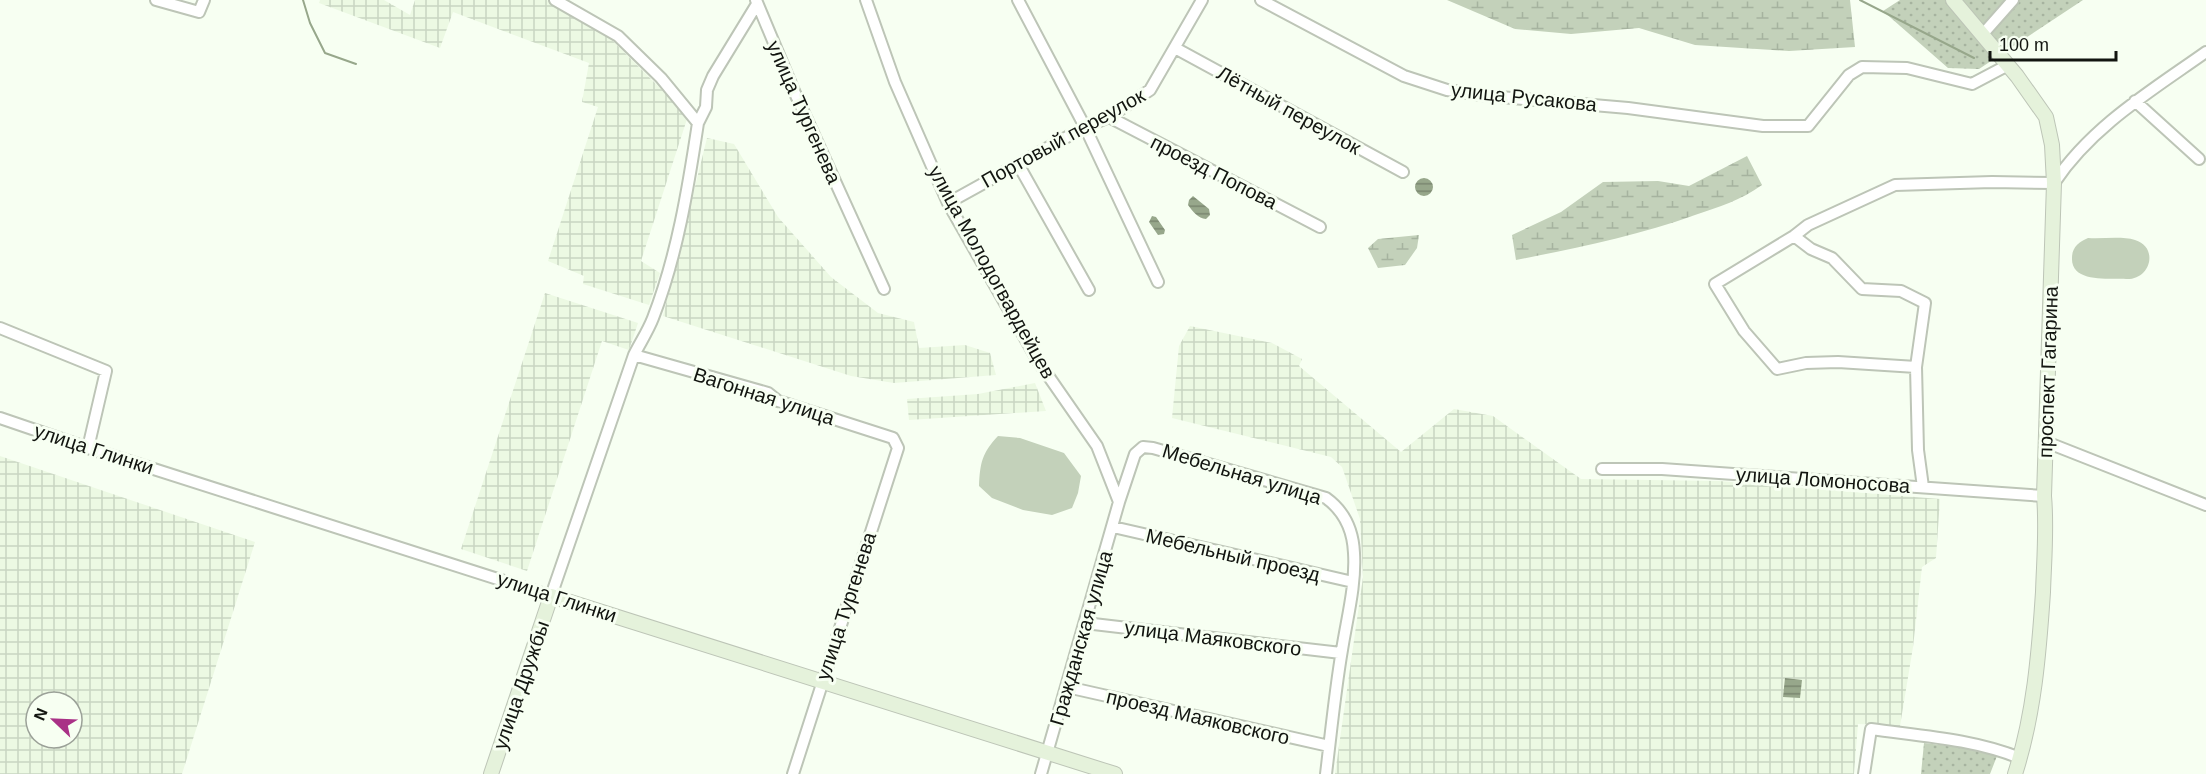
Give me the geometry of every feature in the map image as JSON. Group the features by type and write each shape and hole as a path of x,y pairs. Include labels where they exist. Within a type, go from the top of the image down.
{"main road":[{"name":"проспект Гагарина","path":"1953,0 2008,65 2046,117 2052,145 2054,183 2044,496 2047,521 2038,668 2015,774"},
{"name":"улица Глинки","path":"551,596 1115,774"},
{"name":"улица Дружбы","path":"491,774 551,596"}],"street":[{"path":"156,0 199,12 204,0"},
{"path":"555,0 618,36 661,78 699,123"},
{"name":"улица Молодогвардейцев","path":"866,0 895,82 948,203 1038,361 1097,446 1119,502"},
{"path":"1018,0 1085,127 1158,282"},
{"name":"Портовый переулок","path":"948,203 1085,127 1108,117 1150,90 1202,0"},
{"name":"улица Русакова","path":"1261,0 1404,76 1447,90 1489,96 1628,108 1763,126 1808,126 1849,75 1862,67 1907,68 1972,84 2008,65"},
{"path":"1982,35 2013,0"},
{"path":"551,596 634,355 653,319 669,270 687,191 699,123 706,107 707,90 756,2"},
{"name":"улица Тургенева","path":"756,2 798,101 884,289"},
{"name":"Лётный переулок","path":"1175,48 1403,172"},
{"path":"1916,367 1838,362 1806,363 1777,369 1744,331 1715,284 1808,225 1895,185 2054,183 2071,158 2135,101 2206,52"},
{"path":"2135,101 2199,159"},
{"name":"проезд Попова","path":"1108,117 1320,227"},
{"path":"1018,164 1089,290"},
{"path":"1794,236 1811,249 1832,258 1862,289 1901,291 1925,303 1916,367 1918,450 1923,487"},
{"path":"0,328 106,371 88,448"},
{"name":"Вагонная улица","path":"634,355 768,393 778,401 893,438"},
{"name":"улица Глинки","path":"0,418 551,596"},
{"name":"улица Тургенева","path":"793,774 898,448 893,438"},
{"path":"2046,442 2206,505"},
{"name":"Гражданская улица","path":"1041,774 1119,502 1135,454 1143,447"},
{"name":"Мебельная улица","path":"1143,447 1326,498 1338,507 1348,522 1354,552 1353,582"},
{"name":"улица Ломоносова","path":"1602,469 1662,469 2044,496"},
{"name":"Мебельный проезд","path":"1113,527 1353,582"},
{"path":"1326,774 1341,652 1353,582"},
{"name":"улица Маяковского","path":"1085,623 1341,652"},
{"name":"проезд Маяковского","path":"1067,687 1329,746"},
{"path":"1864,774 1871,729 1966,742 2020,758"}],"shaded area":[{"path":"320,0 384,0 410,15 415,0 547,0 609,37 688,116 641,261 660,273 649,305 583,284 584,276 548,261 598,107 582,102 589,63 453,12 440,48 319,3"},
{"path":"707,138 734,144 778,217 831,277 878,313 914,322 919,348 965,345 990,353 996,375 894,383 851,376 663,316"},
{"path":"1420,178 1428,178 1433,183 1431,194 1420,196 1415,191 1415,183"},
{"path":"1193,196 1209,209 1210,215 1206,219 1196,214 1188,205"},
{"path":"1152,216 1156,217 1165,230 1164,234 1158,235 1149,222"},
{"path":"545,293 638,323 629,350 602,341 527,571 461,549"},
{"path":"1190,326 1272,343 1302,359 1299,366 1401,452 1454,409 1493,416 1581,479 1719,481 1940,499 1936,558 1922,567 1913,647 1900,726 1858,724 1854,774 1335,774 1363,577 1360,519 1342,467 1331,457 1172,418 1179,346"},
{"path":"1035,383 1046,411 909,420 907,399 978,394"},
{"path":"0,456 255,542 182,774 0,774"},
{"path":"1785,678 1802,680 1800,698 1783,697"}],"green space":[{"path":"1447,0 1850,0 1855,47 1789,51 1695,45 1639,28 1571,34 1515,29"},
{"path":"1900,0 2083,0 1979,69 1948,68 1883,11"},
{"path":"1747,156 1762,185 1738,199 1651,229 1516,260 1512,235 1561,212 1603,182 1658,181 1689,186"},
{"path":"1419,235 1417,248 1405,265 1378,268 1368,248 1378,239"},
{"path":"2088,238 2124,238 2143,244 2149,256 2146,269 2135,278 2126,279 2092,278 2078,272 2073,266 2072,254 2077,245"},
{"path":"998,436 1020,438 1064,453 1081,476 1072,508 1052,515 1023,510 992,498 979,486 983,459 988,448"},
{"path":"1924,743 1967,748 1997,756 1990,774 1921,774"}],"waterway":[{"path":"303,0 310,23 325,53 356,64"},
{"path":"1860,0 1974,58"}]}
